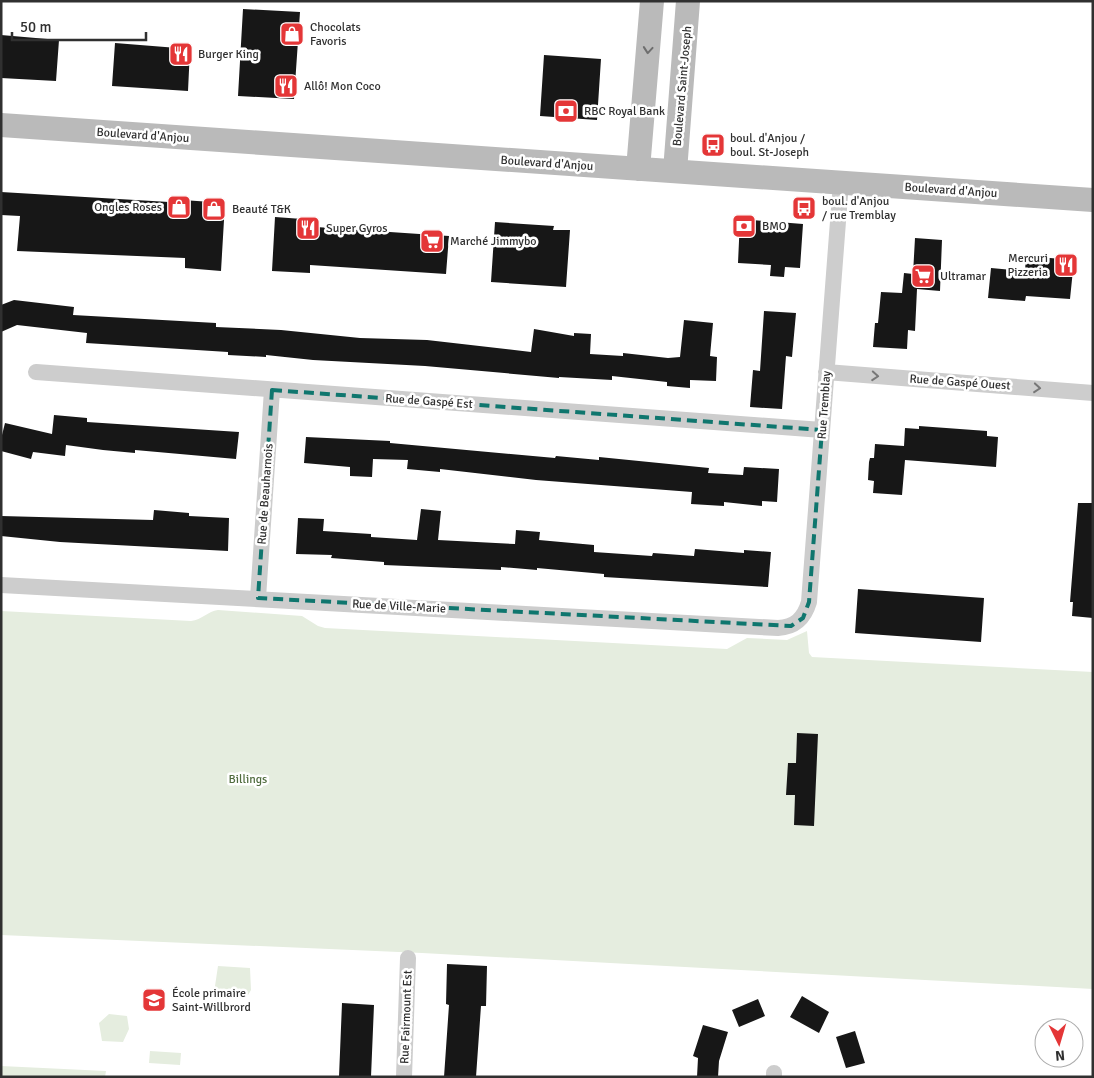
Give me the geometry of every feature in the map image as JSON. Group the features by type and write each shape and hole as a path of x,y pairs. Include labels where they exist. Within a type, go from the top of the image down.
{"street":[{"path":"638,169 652,1"},
{"name":"Boulevard Saint-Joseph","path":"675,171 688,1"},
{"name":"Boulevard d'Anjou","path":"1,125 1093,200"},
{"name":"Rue Tremblay","path":"796,623 803,618 810,602 841,182"},
{"name":"Rue de Gaspé Est","path":"36,372 822,430"},
{"name":"Rue de Gaspé Ouest","path":"826,372 1093,393"},
{"name":"Rue de Beauharnois","path":"258,598 272,390"},
{"name":"Rue de Ville-Marie","path":"1,585 778,628 796,623"},
{"name":"Rue Fairmount Est","path":"404,1077 408,958"}],"highlighted area":[{"path":"272,390 822,430 809,602 803,618 791,626 258,598"}],"green space":[{"name":"Billings","path":"218,610 302,616 325,628 727,649 747,638 787,640 807,631 809,653 812,657 1093,672 1093,989 422,953 1,935 1,611 191,621"},
{"path":"218,966 250,968 251,990 248,995 217,993 215,986"},
{"path":"109,1014 127,1016 129,1029 123,1042 102,1041 99,1023"},
{"path":"150,1051 181,1053 180,1065 149,1063"},
{"path":"1,1066 106,1071 105,1077 1,1077"}],"building":[{"path":"243,9 300,12 294,99 238,96"},
{"path":"1,35 59,40 56,81 1,78"},
{"path":"115,43 190,49 188,91 112,86"},
{"path":"544,55 601,59 597,120 540,116"},
{"path":"1,192 169,202 169,199 225,203 221,271 185,268 185,258 17,251 20,216 1,215"},
{"path":"275,217 316,220 316,227 449,236 446,274 310,265 310,273 272,271"},
{"path":"740,219 803,224 800,268 785,267 784,277 770,276 771,265 738,263"},
{"path":"495,222 554,226 553,230 570,230 566,287 491,282"},
{"path":"915,238 942,240 940,291 917,289 915,331 908,330 907,349 873,347 881,292 902,293 904,273 913,274"},
{"path":"1026,256 1074,260 1070,299 1026,296 1025,301 988,298 991,268 1025,271"},
{"path":"14,300 74,307 73,315 216,323 216,327 281,330 360,338 427,340 531,352 534,329 574,336 574,333 591,334 590,354 623,356 623,353 668,358 680,357 684,320 713,323 710,356 717,357 716,381 690,380 690,388 667,386 667,382 612,376 612,380 559,378 425,366 313,360 266,355 266,357 228,355 228,352 86,343 87,333 17,325 1,332 1,305"},
{"path":"764,311 796,313 792,357 786,356 782,409 750,407 753,370 760,371"},
{"path":"54,415 87,418 87,422 239,432 236,459 135,450 135,453 66,445 65,456 33,452 31,459 1,451 1,439 5,423 52,434"},
{"path":"919,426 987,431 987,436 998,437 996,467 905,460 902,495 873,493 874,481 868,480 869,462 870,458 874,458 875,444 904,446 905,428 919,429"},
{"path":"306,437 390,441 390,443 555,458 556,456 599,460 599,457 709,468 708,473 743,475 744,467 779,469 777,502 762,501 762,506 724,502 724,506 691,504 692,492 536,480 440,469 440,472 407,469 408,460 373,459 372,477 350,476 350,467 304,463"},
{"path":"1078,503 1093,503 1093,618 1072,616 1073,602 1070,602"},
{"path":"421,509 441,511 438,540 515,544 516,530 540,532 539,540 594,545 594,552 652,556 653,553 694,556 695,549 744,553 744,550 771,552 768,587 604,577 604,574 537,568 537,570 501,567 501,570 384,565 384,562 331,558 332,555 296,554 298,518 324,519 323,531 371,534 371,537 417,540"},
{"path":"154,510 189,513 189,516 229,518 228,551 60,542 1,536 1,516 153,520"},
{"path":"858,589 984,598 981,642 855,633"},
{"path":"797,733 818,734 814,826 794,825 795,795 786,795 788,763 796,763"},
{"path":"447,964 487,966 486,1006 481,1006 476,1077 444,1077 449,1005 446,1004"},
{"path":"802,996 829,1012 819,1033 790,1017"},
{"path":"758,999 765,1016 739,1027 732,1010"},
{"path":"342,1003 374,1005 371,1077 339,1077"},
{"path":"703,1025 728,1032 719,1061 718,1077 697,1077 698,1058 693,1056"},
{"path":"855,1031 865,1063 846,1068 836,1037"}],"place":[{"name":"Chocolats Favoris","path":"292,34"},
{"name":"Burger King","path":"181,54"},
{"name":"Allô! Mon Coco","path":"286,86"},
{"name":"RBC Royal Bank","path":"566,111"},
{"name":"boul. d'Anjou / boul. St-Joseph","path":"713,145"},
{"name":"Ongles Roses","path":"179,207"},
{"name":"boul. d'Anjou / rue Tremblay","path":"804,208"},
{"name":"Beauté T&K","path":"214,209"},
{"name":"BMO","path":"744,226"},
{"name":"Super Gyros","path":"308,228"},
{"name":"Marché Jimmybo","path":"432,241"},
{"name":"Mercuri Pizzeria","path":"1066,265"},
{"name":"Ultramar","path":"923,276"},
{"name":"École primaire Saint-Willbrord","path":"154,1000"}]}
